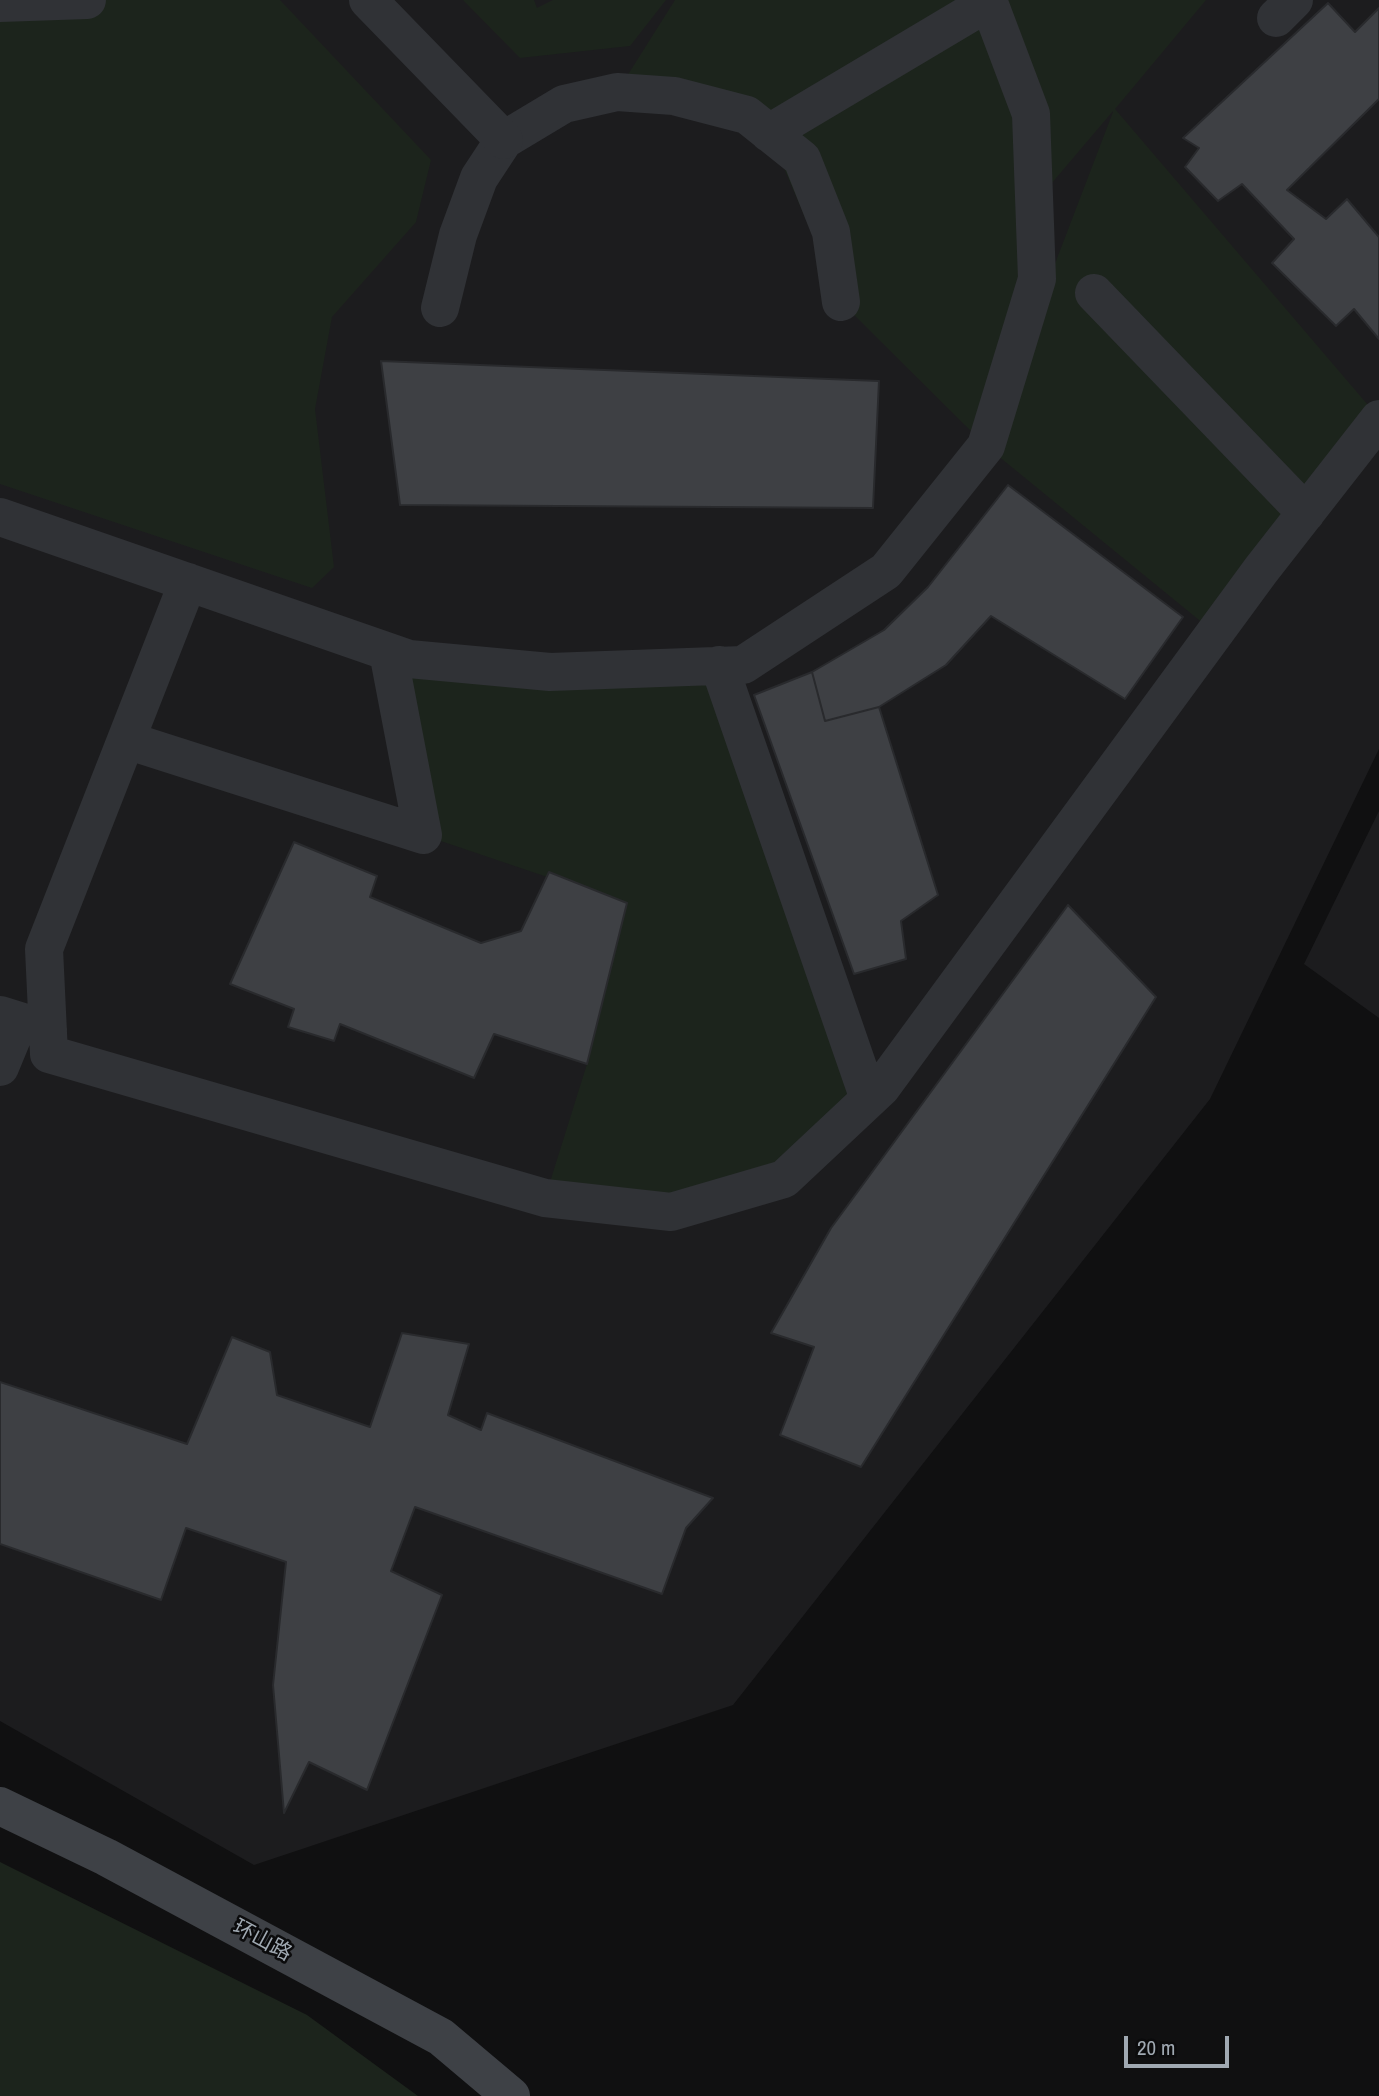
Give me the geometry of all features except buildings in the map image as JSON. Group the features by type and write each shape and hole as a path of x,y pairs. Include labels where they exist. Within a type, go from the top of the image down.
{"main road":[{"name":"环山路","path":"0,1806 106,1857 441,2037 511,2096"}],"street":[{"path":"0,3 86,0"},
{"path":"368,0 504,140"},
{"path":"0,517 409,659 550,672 743,665 886,571 986,446 1037,279 1031,114 989,1 769,133"},
{"path":"440,308 458,235 479,178 504,140 564,104 617,92 674,96 747,115 802,159 831,232 841,302"},
{"path":"1094,293 1306,513"},
{"path":"22,1022 49,1054 545,1198 671,1212 784,1179 881,1088 1261,570 1379,419"},
{"path":"0,1067 22,1022 44,949 188,582"},
{"path":"126,740 423,835 388,652"},
{"path":"719,665 869,1099"}],"shaded area":[{"path":"0,0 1379,0 1379,749 1210,1099 733,1705 254,1865 0,1721"},
{"path":"0,0 280,0 431,160 416,222 332,317 315,409 334,567 312,588 0,484"},
{"path":"463,0 534,0 537,8 553,0 666,0 630,46 520,58"},
{"path":"675,0 1206,0 1115,109 1379,418 1215,633 986,446 841,302 769,133 617,92","holes":["1113,111 991,431 1034,204"]},
{"path":"409,659 719,665 869,1099 784,1179 671,1212 545,1198 587,1064 627,904 423,835"},
{"path":"1379,811 1379,1018 1304,964"},
{"path":"0,1862 307,2015 418,2096 0,2096"}]}
